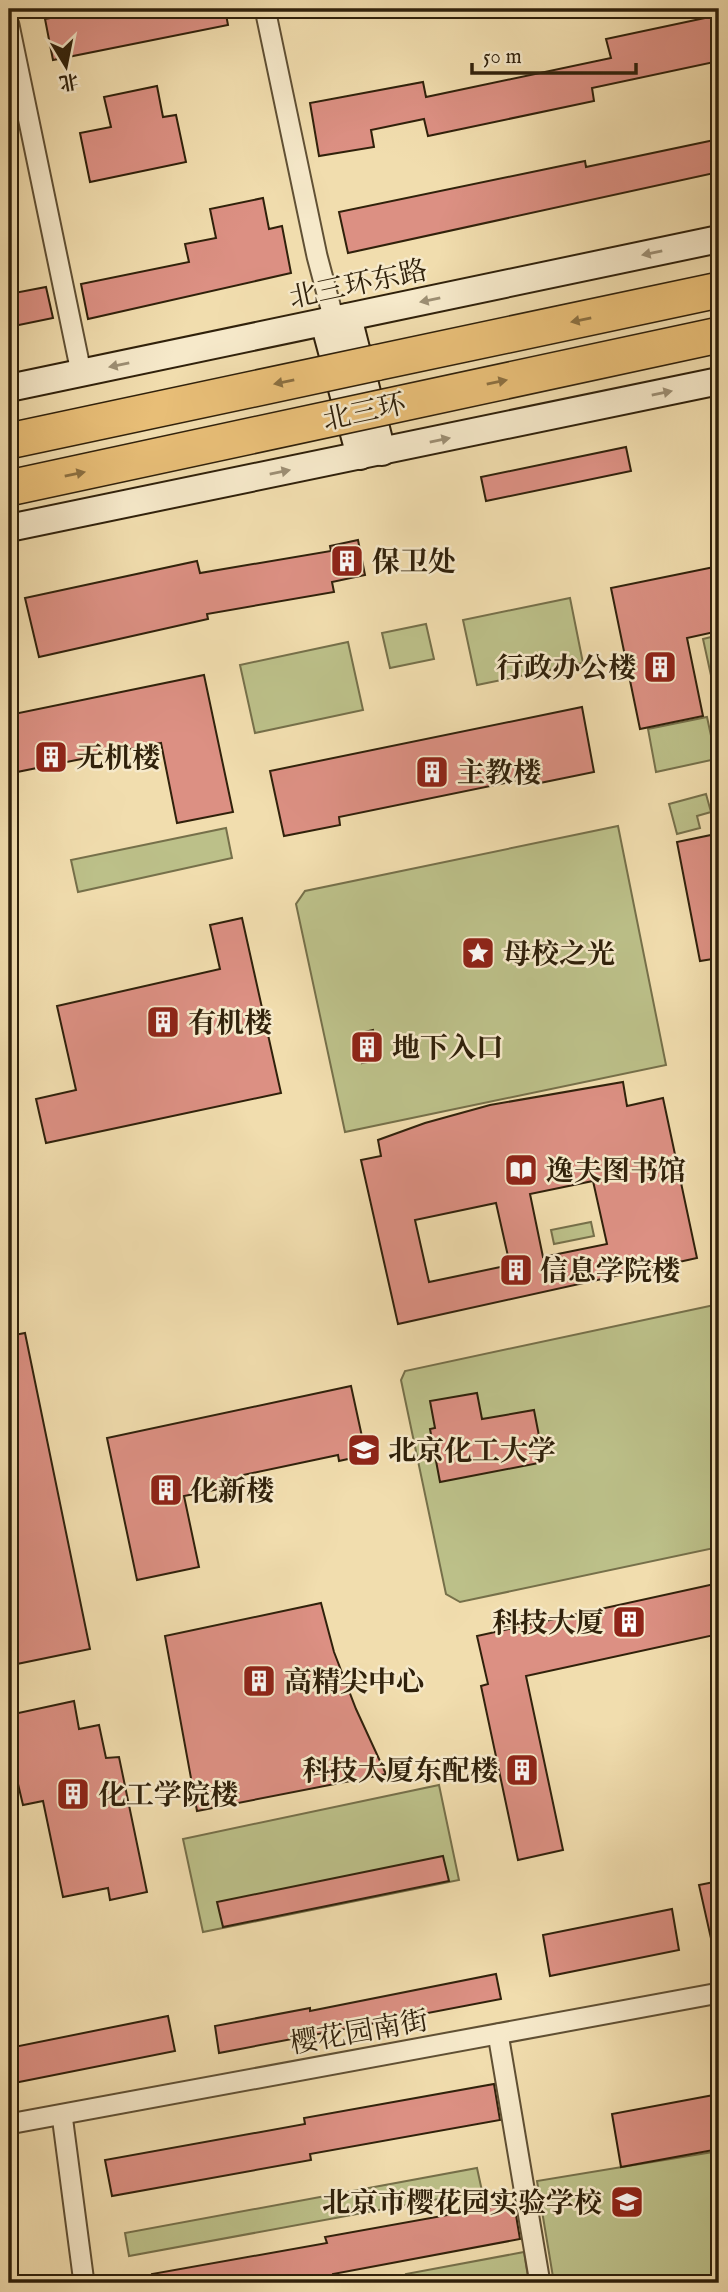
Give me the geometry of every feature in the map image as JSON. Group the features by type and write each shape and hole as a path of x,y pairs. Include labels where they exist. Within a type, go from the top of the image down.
{"highway":[{"name":"北三环","path":"9,441 719,290"},
{"name":"北三环","path":"9,488 719,335"}],"street":[{"path":"265,9 317,256 371,454"},
{"path":"9,25 81,372"},
{"name":"北三环东路","path":"9,388 719,239"},
{"path":"9,528 719,381"},
{"name":"樱花园南街","path":"9,2124 719,1993"},
{"path":"499,2034 540,2283"},
{"path":"62,2115 77,2214 83,2283"}],"green space":[{"path":"570,598 583,663 477,685 463,620"},
{"path":"426,624 434,659 390,668 382,633"},
{"path":"719,635 719,712 703,639"},
{"path":"348,642 363,710 255,733 240,665"},
{"path":"707,717 716,759 656,772 648,729"},
{"path":"706,794 711,812 697,816 700,828 677,834 669,804"},
{"path":"618,826 666,1065 345,1132 296,904 305,891"},
{"path":"226,828 232,858 78,892 71,860"},
{"path":"591,1222 594,1236 554,1244 551,1230"},
{"path":"719,1304 719,1547 460,1602 446,1594 401,1380 405,1371"},
{"path":"439,1785 459,1880 203,1932 183,1839"},
{"path":"719,2151 719,2274 664,2283 554,2283 537,2181"},
{"path":"477,2168 482,2191 129,2256 125,2233"},
{"path":"524,2252 529,2283 408,2283 406,2274"}],"building":[{"path":"98,9 225,9 228,25 53,60 45,19"},
{"path":"719,15 719,61 592,88 594,101 428,136 424,119 371,130 374,147 319,156 310,103 423,82 426,97 611,58 606,39"},
{"path":"157,86 163,117 176,115 186,162 90,182 80,133 111,127 104,97"},
{"path":"719,139 719,172 348,253 339,212 585,161 586,167"},
{"path":"263,198 269,229 282,226 291,273 88,319 81,284 189,262 185,244 216,238 210,209"},
{"path":"46,287 53,318 9,327 9,294"},
{"path":"626,447 631,471 486,501 481,477"},
{"path":"358,540 365,575 332,582 334,592 207,614 208,619 39,657 25,598 197,561 200,573 331,551 330,546"},
{"name":"行政办公楼","path":"719,566 719,631 687,638 703,716 640,729 611,588"},
{"name":"无机楼","path":"204,675 233,812 177,823 161,743 17,772 9,733 9,715"},
{"name":"主教楼","path":"582,707 594,772 535,784 534,777 339,817 340,825 284,836 270,771"},
{"path":"711,835 719,877 719,958 700,961 677,842"},
{"name":"有机楼","path":"242,918 281,1093 46,1143 36,1099 76,1090 57,1006 220,969 210,925"},
{"name":"地下入口","path":"373,1030 379,1060 362,1063 356,1034"},
{"name":"逸夫图书馆","path":"623,1082 627,1106 663,1098 697,1258 398,1324 361,1160 381,1156 378,1140 425,1123 490,1105","holes":["593,1181 607,1244 543,1257 530,1194","496,1203 510,1265 429,1282 415,1220"]},
{"path":"25,1333 90,1649 12,1665 9,1651 9,1336"},
{"name":"化新楼","path":"351,1386 366,1455 339,1461 338,1455 243,1475 244,1484 184,1496 199,1567 137,1580 107,1438"},
{"path":"477,1393 482,1419 534,1410 544,1462 440,1482 430,1429 435,1428 430,1401"},
{"path":"719,1583 719,1634 526,1676 563,1850 518,1860 481,1686 488,1684 477,1636"},
{"name":"高精尖中心","path":"321,1603 334,1652 356,1709 386,1774 197,1811 165,1636"},
{"name":"化工学院楼","path":"74,1701 79,1729 99,1725 106,1758 119,1757 147,1892 110,1900 108,1888 63,1897 43,1801 23,1805 18,1784 9,1786 9,1715"},
{"path":"443,1856 449,1881 223,1927 217,1902"},
{"path":"719,1881 719,1942 712,1943 699,1885"},
{"path":"672,1909 679,1950 550,1976 543,1935"},
{"path":"496,1974 501,1999 219,2053 215,2026 310,2008 310,2011"},
{"path":"168,2016 175,2051 9,2084 9,2048"},
{"path":"494,2084 500,2120 310,2154 311,2160 112,2196 105,2160 305,2124 304,2118"},
{"path":"719,2094 719,2149 621,2167 612,2114"},
{"path":"514,2203 520,2239 333,2274 334,2280 314,2283 153,2283 152,2274 327,2243 325,2237"}],"place":[{"name":"保卫处","path":"347,561"},
{"name":"行政办公楼","path":"660,667"},
{"name":"无机楼","path":"51,757"},
{"name":"主教楼","path":"432,772"},
{"name":"母校之光","path":"478,953"},
{"name":"有机楼","path":"163,1022"},
{"name":"地下入口","path":"367,1047"},
{"name":"逸夫图书馆","path":"521,1170"},
{"name":"信息学院楼","path":"516,1270"},
{"name":"北京化工大学","path":"364,1450"},
{"name":"化新楼","path":"166,1490"},
{"name":"科技大厦","path":"629,1622"},
{"name":"高精尖中心","path":"259,1681"},
{"name":"科技大厦东配楼","path":"522,1770"},
{"name":"化工学院楼","path":"73,1794"},
{"name":"北京市樱花园实验学校","path":"627,2202"}]}
